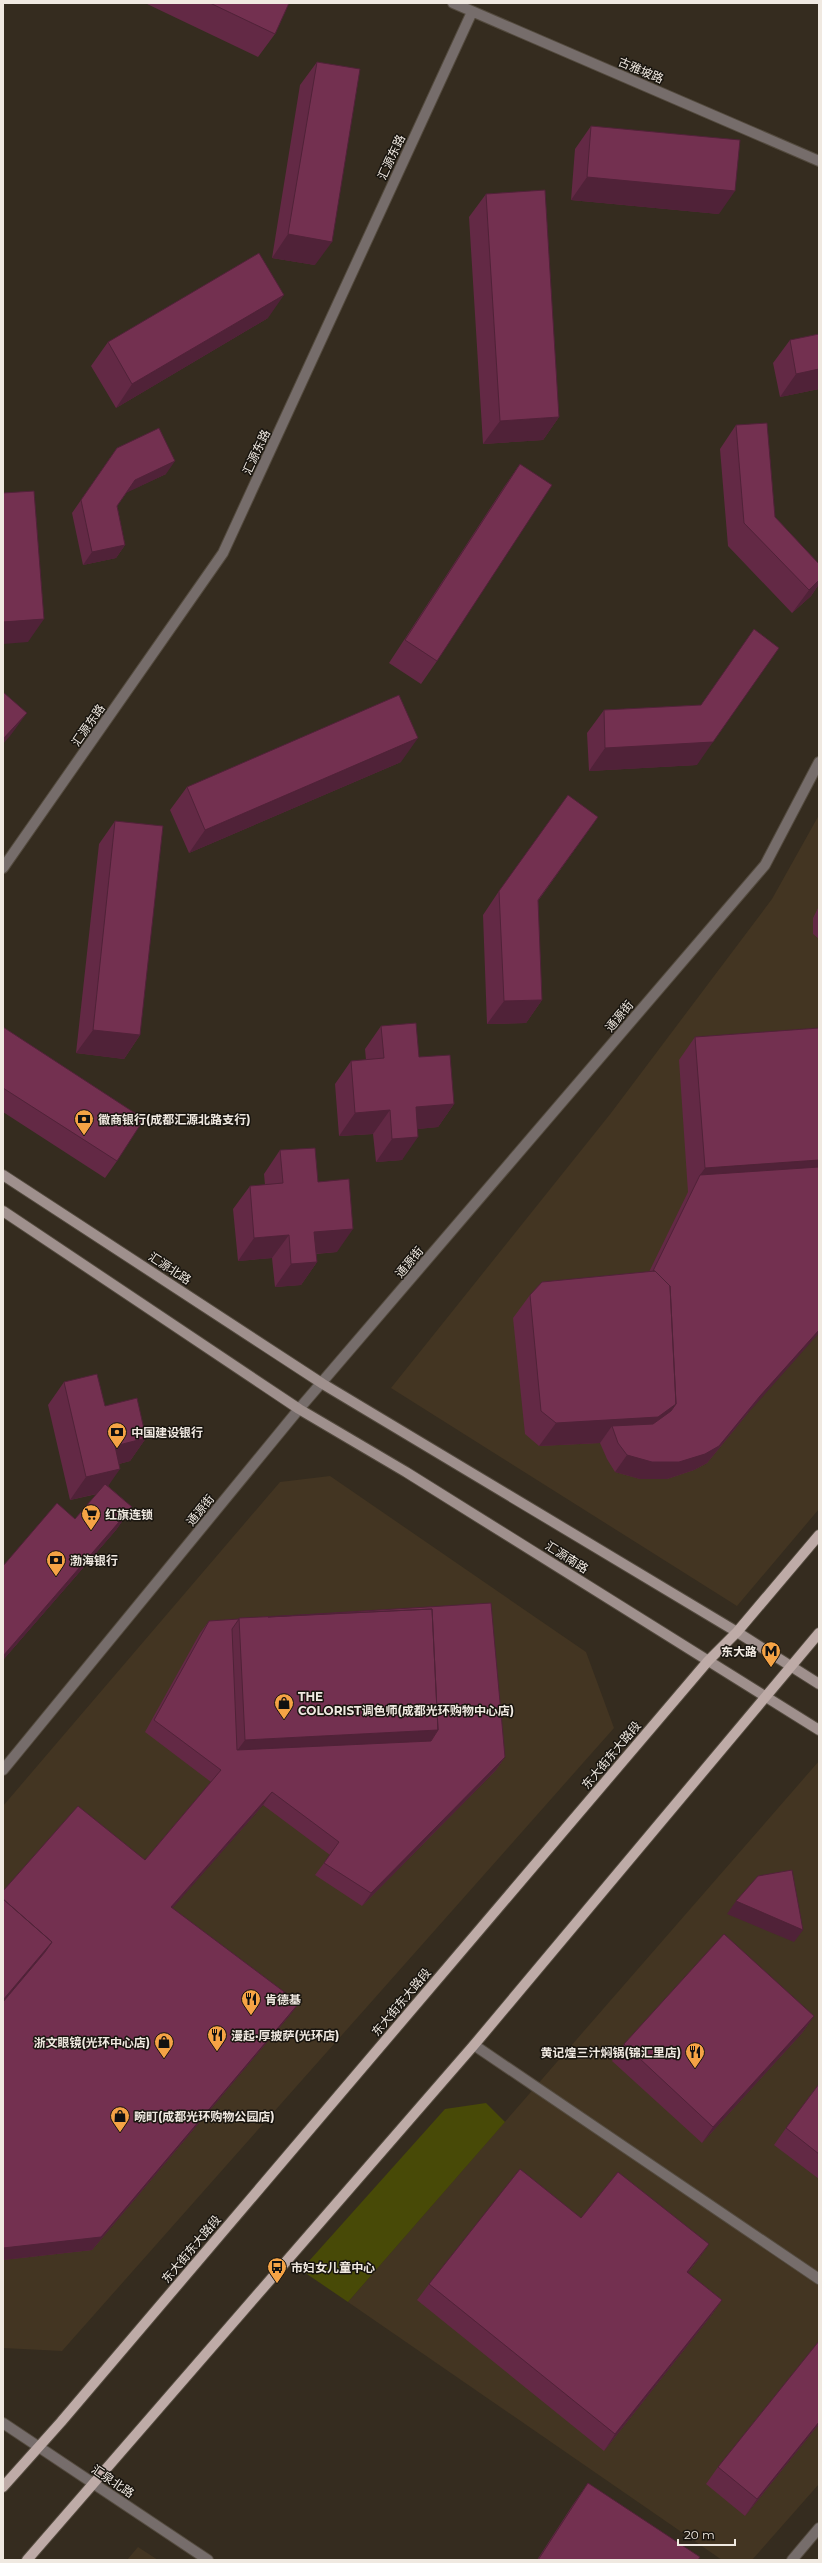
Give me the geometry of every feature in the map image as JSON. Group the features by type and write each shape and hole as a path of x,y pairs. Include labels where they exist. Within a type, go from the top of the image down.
{"main road":[{"name":"东大街东大路段","path":"3,2487 708,1661 737,1632 819,1535"},
{"path":"27,2560 474,2045 819,1633"}],"street":[{"name":"古雅坡路","path":"453,3 819,161"},
{"name":"汇源东路","path":"3,868 224,553 472,12"},
{"name":"通源街","path":"3,1770 299,1409 322,1384 765,865 819,762"},
{"name":"汇源北路","path":"3,1175 322,1384"},
{"path":"3,1211 299,1409"},
{"name":"汇源南路","path":"322,1384 737,1632 819,1684"},
{"name":"汇源南路","path":"299,1409 406,1472 819,1730"},
{"path":"474,2045 819,2278"},
{"name":"汇泉北路","path":"3,2423 208,2560"},
{"path":"792,2560 819,2528"}],"shaded area":[{"path":"819,815 819,1509 737,1606 391,1388 611,1113 772,899"},
{"path":"330,1476 586,1652 614,1728 62,2351 3,2348 3,1806 280,1482"},
{"path":"819,1761 819,2484 752,2560 722,2560 348,2302"},
{"path":"486,2103 505,2122 348,2302 301,2270 445,2109"},
{"path":"138,2547 158,2560 127,2560"}],"building":[{"path":"210,3 289,3 275,34"},
{"path":"317,62 360,69 332,242 288,234"},
{"path":"591,126 740,140 735,191 587,177"},
{"path":"545,190 559,417 500,421 486,194"},
{"path":"259,253 284,295 132,384 108,342"},
{"path":"819,334 819,369 796,374 790,340"},
{"path":"767,423 775,517 819,564 819,580 809,590 744,523 736,425"},
{"path":"159,428 175,461 135,480 117,506 125,545 92,552 81,500 117,448"},
{"path":"520,464 552,485 437,661 405,640"},
{"path":"34,491 44,619 3,622 3,493"},
{"path":"754,629 779,648 713,742 605,748 604,710 701,705"},
{"path":"3,692 27,713 3,739"},
{"path":"399,695 418,738 205,830 187,787"},
{"path":"568,795 598,817 538,900 542,1000 504,1001 499,891"},
{"path":"115,821 163,826 140,1035 93,1030"},
{"path":"416,1023 419,1057 450,1055 454,1104 416,1107 418,1137 392,1139 390,1110 355,1113 351,1061 384,1058 381,1026"},
{"path":"3,1027 144,1119 117,1161 3,1088"},
{"path":"819,1028 819,1160 705,1168 695,1037"},
{"path":"315,1148 318,1182 349,1179 353,1229 314,1232 317,1262 291,1264 289,1235 254,1238 250,1186 283,1183 280,1150"},
{"path":"819,1167 819,1330 760,1396 719,1446 705,1454 679,1462 652,1462 627,1455 618,1443 612,1426 653,1424 671,1411 676,1404 670,1286 655,1271 653,1271 700,1175"},
{"path":"655,1271 670,1286 676,1404 658,1417 556,1423 541,1411 530,1295 542,1282"},
{"path":"97,1374 105,1406 137,1398 146,1438 115,1446 120,1469 86,1477 64,1382"},
{"path":"105,1484 132,1507 3,1656 3,1566 57,1503 75,1519"},
{"path":"491,1603 505,1757 371,1893 324,1863 339,1842 272,1792 171,1907 299,2003 101,2237 3,2248 3,2002 52,1942 3,1899 3,1891 78,1806 145,1860 221,1770 154,1720 209,1621 239,1619 232,1629 237,1750 431,1741 438,1730 432,1609 268,1617"},
{"path":"432,1609 438,1730 245,1740 239,1618"},
{"path":"792,1870 803,1930 736,1901 758,1876"},
{"path":"3,1899 52,1942 3,2000"},
{"path":"724,1934 814,2016 713,2127 624,2044"},
{"path":"819,2084 819,2154 786,2128"},
{"path":"520,2169 581,2218 618,2172 709,2244 687,2272 722,2300 615,2434 429,2284"},
{"path":"819,2341 819,2422 757,2499 718,2467"},
{"path":"588,2483 700,2557 698,2560 538,2560"}],"place":[{"name":"徽商银行(成都汇源北路支行)","path":"84,1136"},
{"name":"中国建设银行","path":"117,1449"},
{"name":"红旗连锁","path":"91,1531"},
{"name":"渤海银行","path":"56,1577"},
{"name":"东大路","path":"771,1668"},
{"name":"THE COLORIST调色师(成都光环购物中心店)","path":"284,1720"},
{"name":"肯德基","path":"251,2016"},
{"name":"漫起·厚披萨(光环店)","path":"217,2052"},
{"name":"浙文眼镜(光环中心店)","path":"164,2059"},
{"name":"黄记煌三汁焖锅(锦汇里店)","path":"695,2069"},
{"name":"畹町(成都光环购物公园店)","path":"120,2133"},
{"name":"市妇女儿童中心","path":"277,2284"}]}
